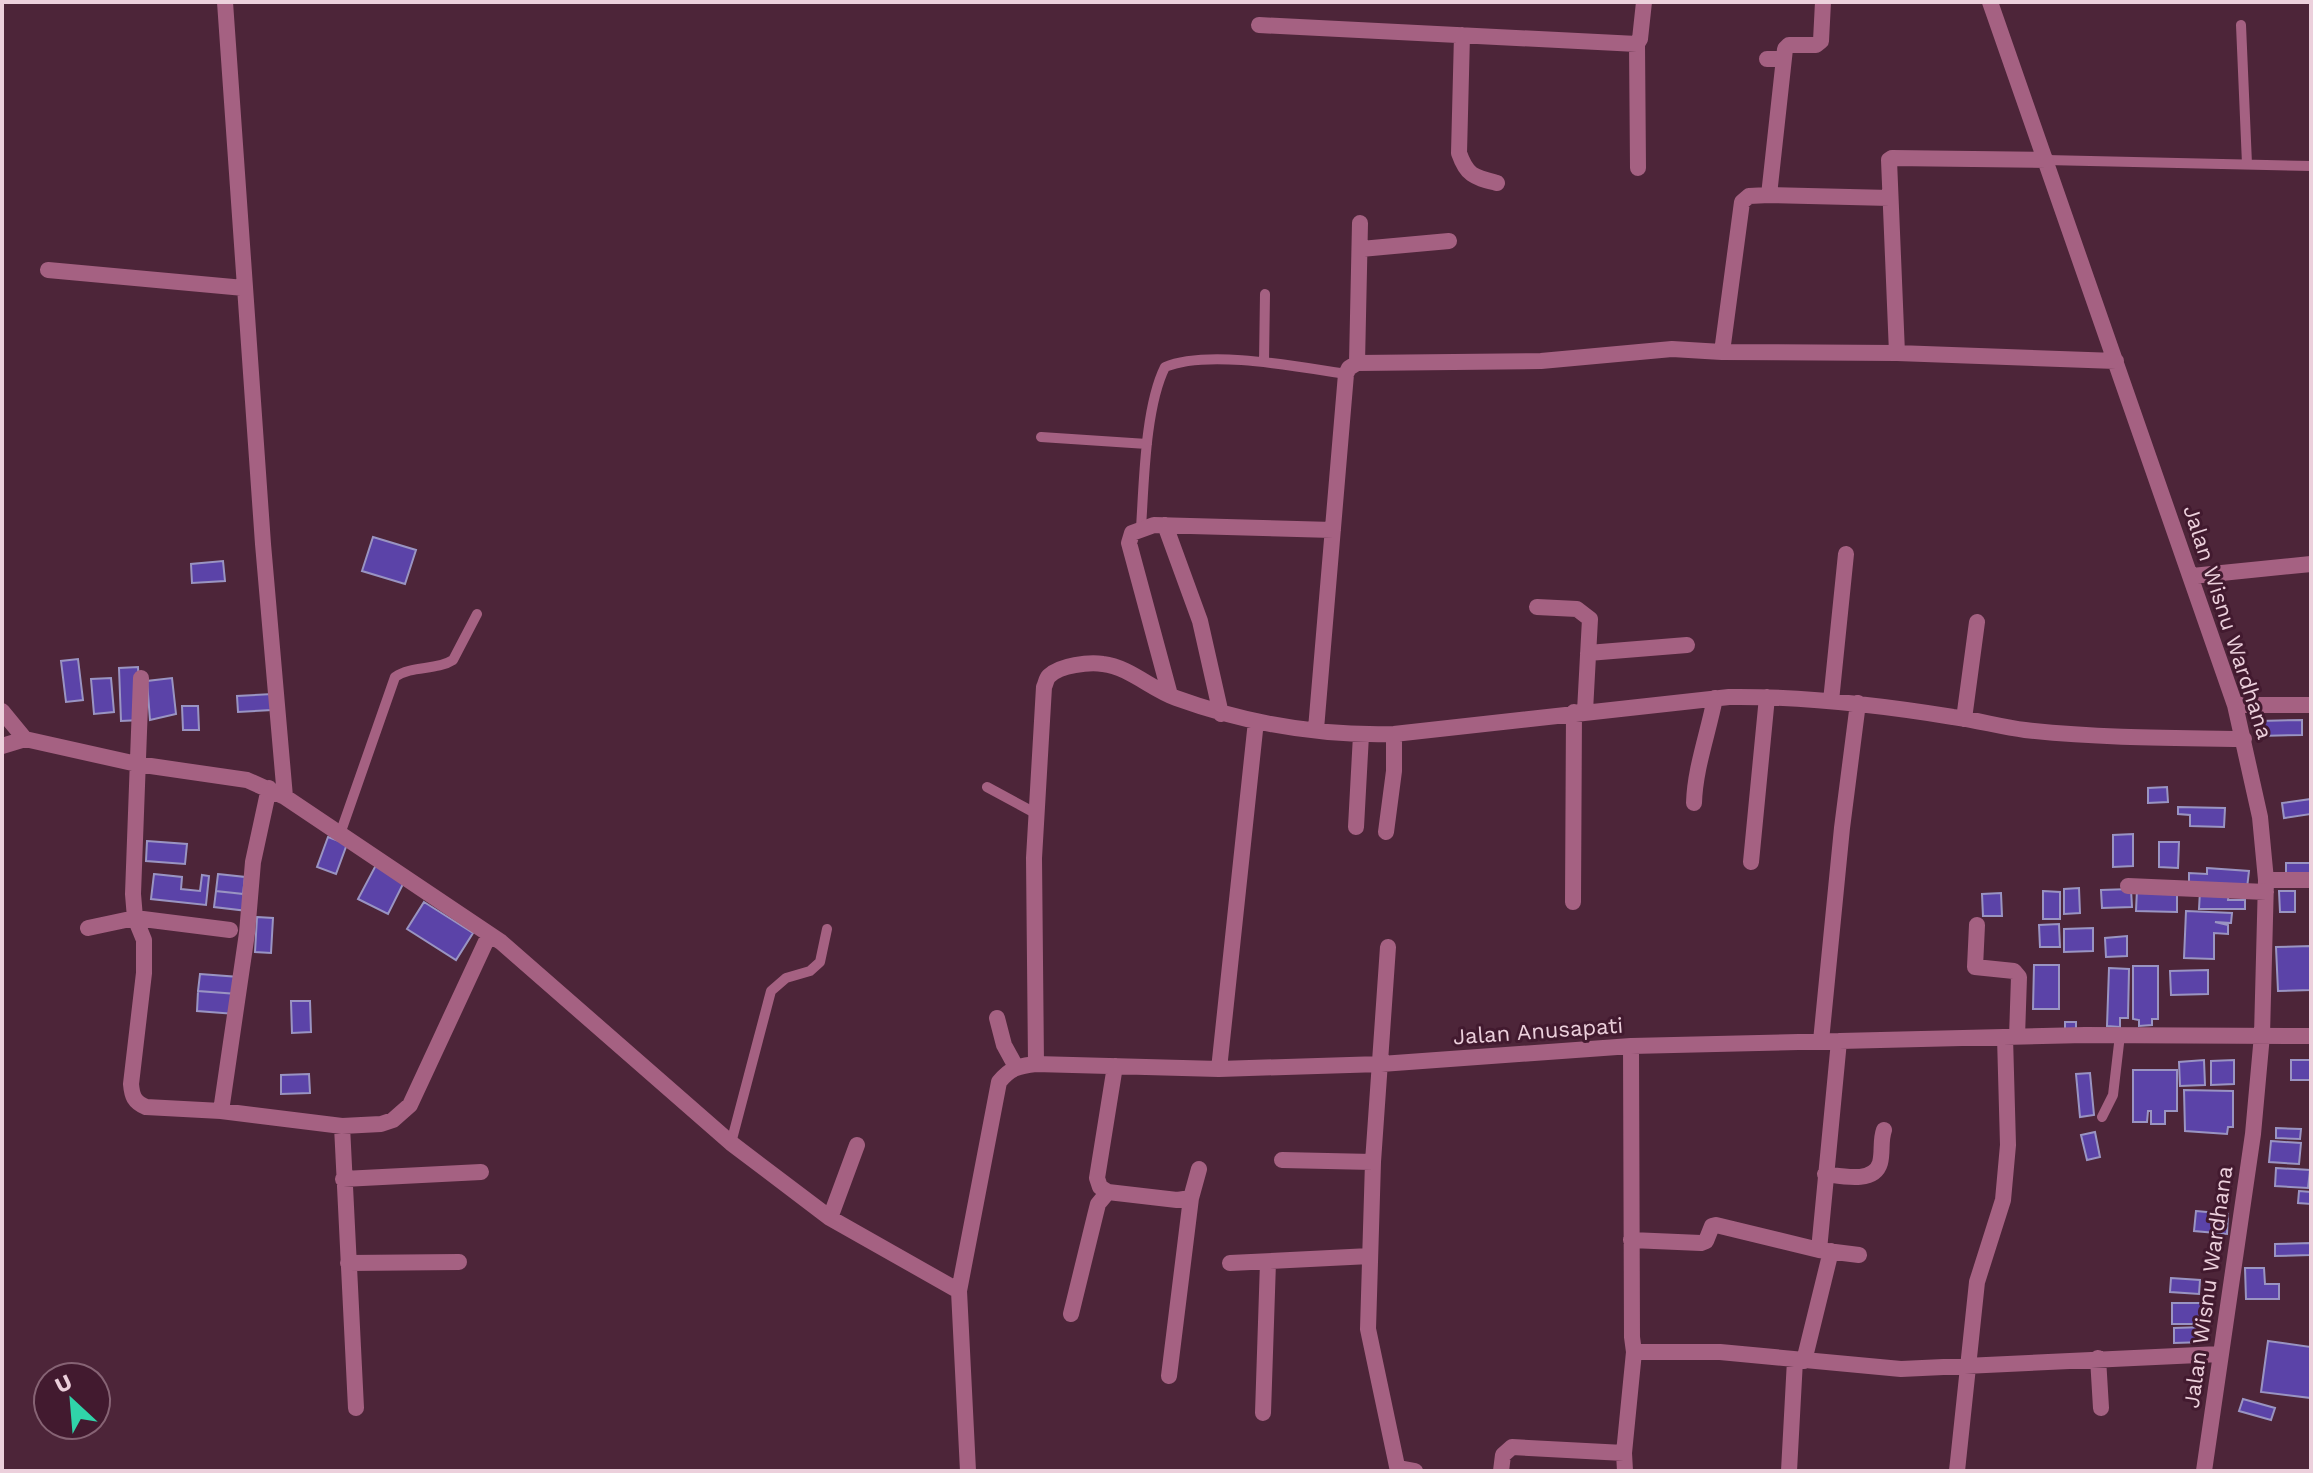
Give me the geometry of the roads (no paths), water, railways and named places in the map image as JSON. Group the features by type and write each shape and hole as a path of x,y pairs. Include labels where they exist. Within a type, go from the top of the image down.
{"street":[{"path":"225,2 244,288 285,797"},
{"path":"1638,168 1637,44 1644,2"},
{"path":"1769,195 1776,59 1789,45 1816,45 1821,41 1823,2"},
{"name":"Jalan Wisnu Wardhana","path":"1990,2 2235,705 2260,817 2266,886 2262,1035 2253,1134 2204,1471"},
{"path":"1259,25 1637,44"},
{"path":"1462,35 1459,153 1464,168 1475,178 1497,183"},
{"path":"1897,353 1887,163 1892,158 2046,160"},
{"path":"1722,352 1741,207 1749,196 1890,198"},
{"path":"1316,729 1351,368 1361,249 1360,223"},
{"path":"1361,249 1449,241"},
{"path":"48,270 244,288"},
{"path":"1351,368 1541,361 1672,349 2116,361"},
{"path":"1170,695 1129,543 1132,533 1141,528 1165,525 1333,530"},
{"path":"1165,525 1200,621 1221,714"},
{"path":"1831,701 1846,554"},
{"path":"2192,576 2311,564"},
{"path":"1537,607 1577,609 1590,619 1580,712 1573,902"},
{"path":"1964,719 1977,622"},
{"path":"1588,653 1687,645"},
{"path":"1036,1064 1035,813 1044,687 1049,676 1075,667 1104,664 1119,668 1170,695 1221,714 1361,735 1394,734 1715,698 1767,697 1858,703 2023,730 2244,739"},
{"path":"141,678 133,894 135,918 144,940 132,1095 137,1103 146,1107 221,1111 342,1126 381,1124 402,1114 410,1105 489,935"},
{"path":"1751,862 1767,697"},
{"path":"1694,803 1695,777 1706,744 1715,698"},
{"path":"1821,1041 1858,703"},
{"path":"2235,705 2311,705"},
{"path":"2,711 25,739"},
{"path":"1219,1069 1256,721"},
{"path":"1386,832 1394,771 1394,734"},
{"path":"1356,827 1361,735"},
{"path":"2,746 25,739 137,764 219,775 269,788 285,797 489,935 731,1143 830,1218 960,1286"},
{"path":"221,1111 247,933 253,862 269,788"},
{"path":"2128,886 2266,886 2311,880"},
{"path":"88,928 135,918 230,930"},
{"path":"1957,1471 1977,1282 2003,1200 2011,1037 2019,977 2014,971 1975,967 1977,925"},
{"path":"1388,947 1373,1162 1368,1329 1404,1470"},
{"path":"968,1471 960,1286 999,1082 1016,1067 1004,1045 997,1018"},
{"name":"Jalan Anusapati","path":"1016,1067 1036,1064 1219,1069 1381,1064 1631,1046 2120,1035 2311,1036"},
{"path":"1789,1471 1800,1360 1825,1251 1825,1174 1839,1041"},
{"path":"1625,1471 1634,1352 1631,1046"},
{"path":"1115,1066 1097,1178 1100,1187 1108,1192 1177,1200 1191,1198"},
{"path":"342,1126 356,1408"},
{"path":"1825,1174 1868,1176 1875,1172 1880,1165 1884,1130"},
{"path":"830,1218 857,1145"},
{"path":"1282,1160 1373,1162"},
{"path":"1169,1376 1191,1198 1199,1169"},
{"path":"343,1179 481,1172"},
{"path":"1071,1314 1098,1204 1108,1192"},
{"path":"1631,1240 1701,1243 1706,1241 1712,1226 1716,1225 1825,1251 1859,1255"},
{"path":"1230,1263 1370,1256"},
{"path":"348,1263 459,1262"},
{"path":"1263,1413 1268,1262"},
{"path":"1634,1352 1720,1352 1901,1369 2220,1354"},
{"path":"2098,1358 2101,1408"},
{"path":"1501,1471 1503,1455 1512,1447 1624,1453"}],"lane":[{"path":"2241,25 2247,164"},
{"path":"2046,160 2311,166"},
{"path":"1264,362 1265,294"},
{"path":"1141,528 1147,444 1165,367 1181,361 1264,362 1351,368"},
{"path":"1041,437 1147,444"},
{"path":"340,834 395,677 403,671 447,664 453,660 477,614"},
{"path":"987,787 1035,813"},
{"path":"731,1143 771,991 786,978 810,971 820,962 827,929"},
{"path":"2102,1117 2113,1095 2120,1035"}]}
